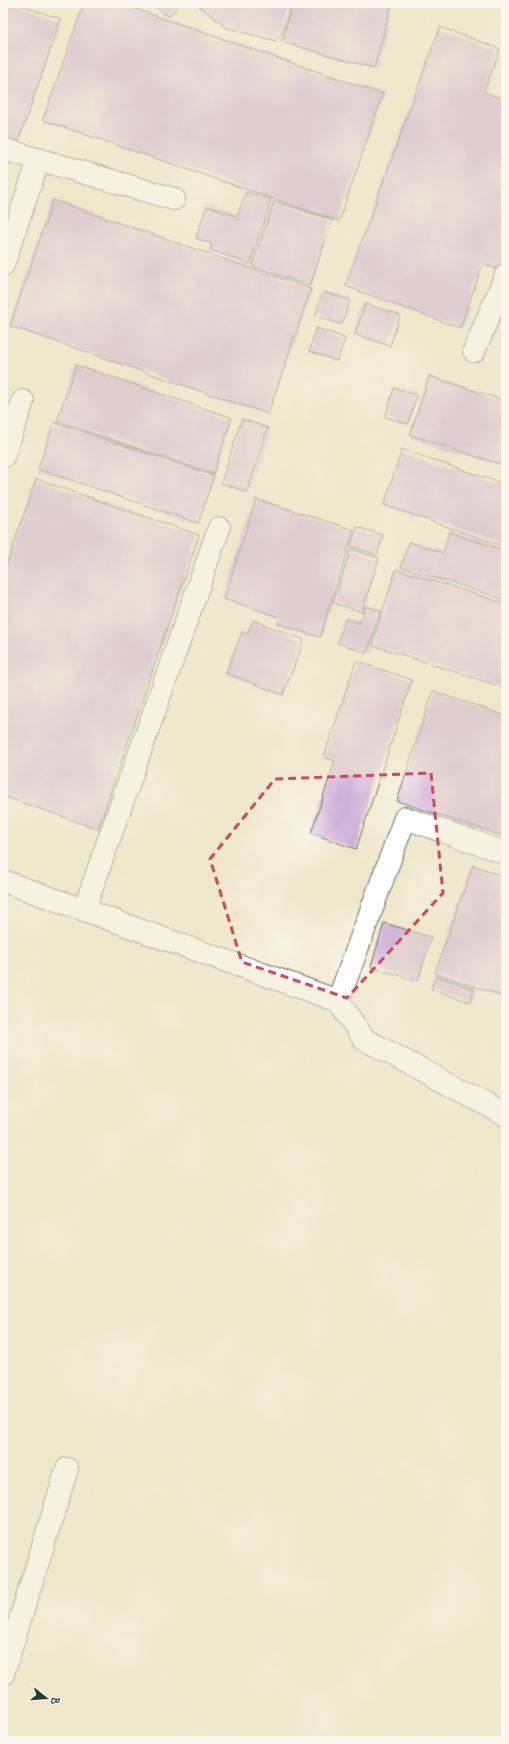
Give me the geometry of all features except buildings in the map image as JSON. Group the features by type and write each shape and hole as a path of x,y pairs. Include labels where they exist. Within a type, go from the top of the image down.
{"street":[{"path":"3,148 174,199"},
{"path":"3,264 39,159"},
{"path":"474,351 506,275"},
{"path":"3,457 22,401"},
{"path":"84,910 219,528"},
{"path":"338,1001 405,818 506,853"},
{"path":"3,882 338,1001 364,1039 506,1115"},
{"path":"3,1674 67,1469"}],"highlighted area":[{"path":"431,773 443,893 347,998 242,962 210,859 275,779"}]}
